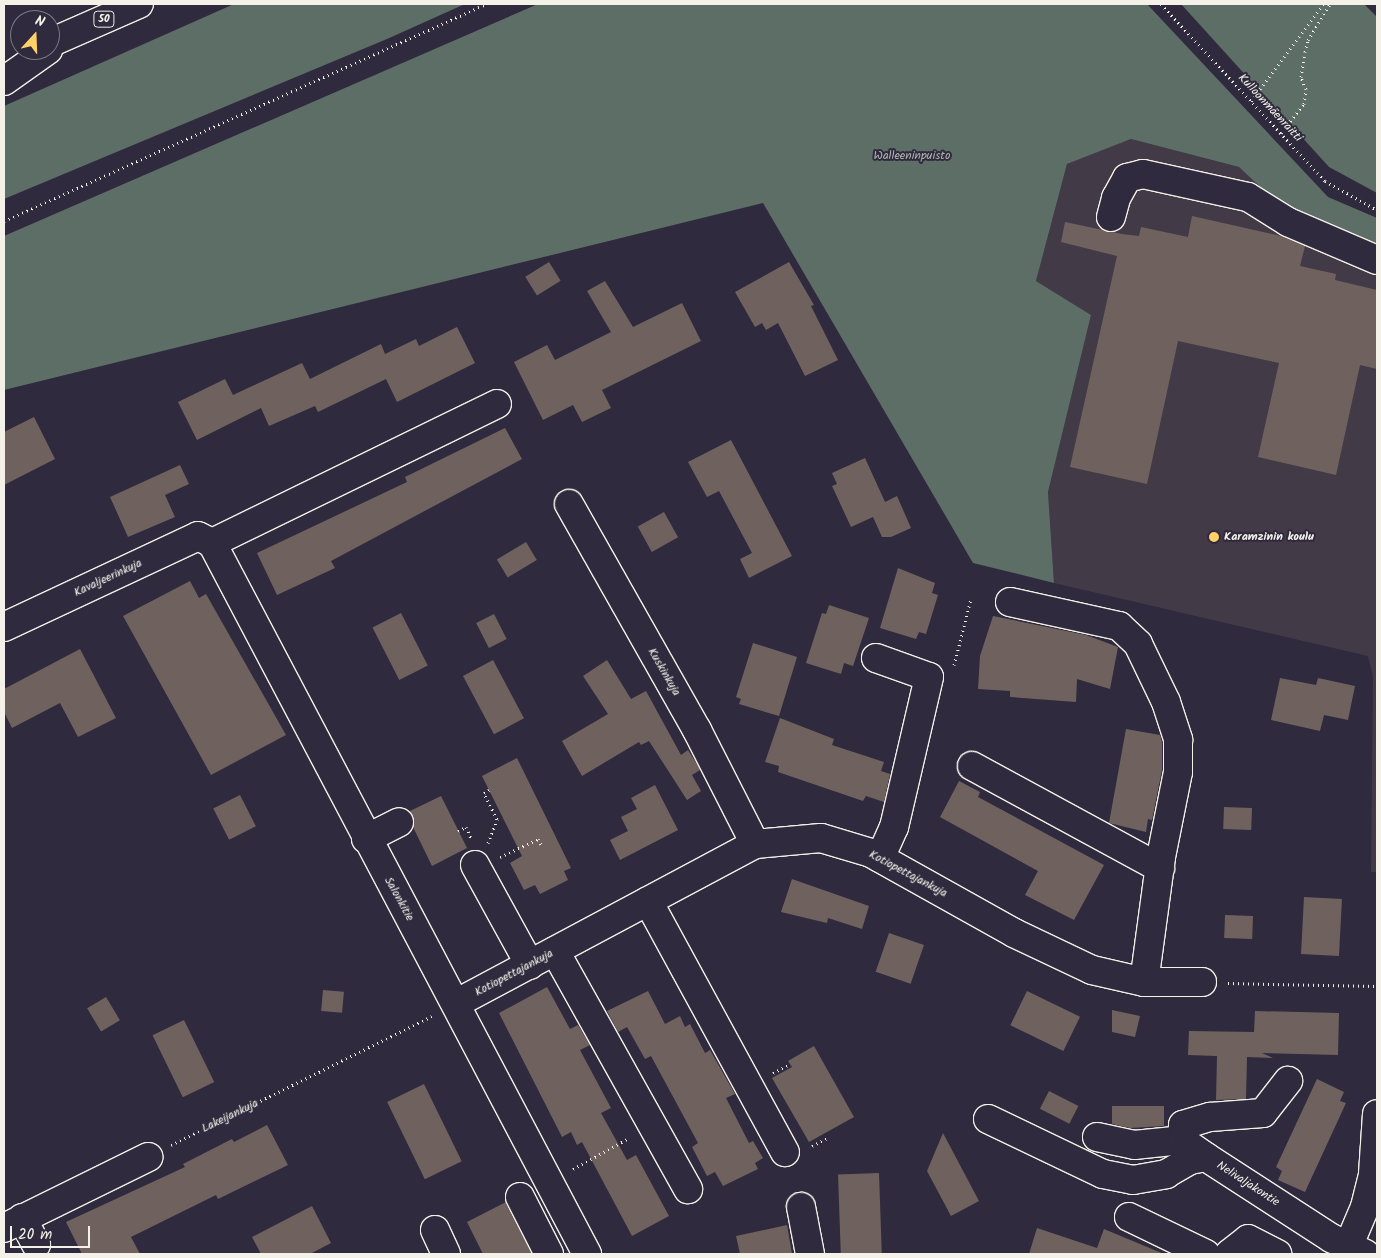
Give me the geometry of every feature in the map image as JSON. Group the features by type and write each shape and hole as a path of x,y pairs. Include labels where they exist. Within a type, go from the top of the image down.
{"main road":[{"name":"50","path":"60,41 139,4"},
{"path":"4,81 32,60"},
{"path":"1111,218 1116,198 1127,178 1143,174 1248,197 1288,222 1377,260"},
{"path":"212,543 497,404"},
{"name":"Kuskinkuja","path":"569,504 697,730 755,844"},
{"name":"Kavaljeerinkuja","path":"4,627 198,536 212,543"},
{"name":"Salonkitie","path":"212,543 366,838 457,1003 587,1254"},
{"path":"1010,602 1119,626 1138,644 1166,702 1178,740 1178,772 1160,868 1144,982"},
{"path":"876,658 929,676 894,827 880,858"},
{"path":"972,766 1160,868"},
{"path":"366,838 399,822"},
{"name":"Kotiopettajankuja","path":"457,1003 755,844 821,838 880,858 1014,933 1092,970 1144,982 1202,982"},
{"path":"476,866 530,965"},
{"path":"648,901 785,1152"},
{"path":"555,951 688,1190"},
{"path":"1182,1140 1183,1126 1210,1117 1263,1113 1288,1081"},
{"path":"1354,1252 1373,1174 1377,1114"},
{"name":"Nelivaljakontie","path":"988,1118 1103,1174 1133,1180 1166,1174 1190,1160 1206,1157 1354,1252"},
{"path":"1097,1137 1134,1145 1182,1140 1206,1157"},
{"path":"36,1244 13,1223 148,1157"},
{"path":"520,1197 549,1254"},
{"path":"801,1207 810,1254"},
{"path":"1129,1217 1206,1254"},
{"path":"1230,1254 1248,1239 1277,1254"}],"path":[{"path":"4,221 486,4"},
{"name":"Kulloonmäenraitti","path":"1161,4 1325,181 1377,210"},
{"path":"1251,101 1323,4"},
{"path":"1281,133 1304,104 1306,89 1301,77 1308,40 1330,4"},
{"path":"476,866 486,849 497,819 484,793 489,790"},
{"path":"476,866 538,839 542,846"},
{"path":"1202,982 1377,986"},
{"name":"Lakeijankuja","path":"148,1157 457,1003"},
{"path":"550,1182 652,1126"}],"shaded area":[{"name":"Karamzinin koulu","path":"1131,139 1239,167 1288,213 1377,243 1377,872 1371,872 1373,677 1368,656 1054,583 1048,492 1091,315 1036,281 1067,164"}],"green space":[{"path":"234,4 465,4 387,39 4,199 4,106"},
{"name":"Walleeninpuisto","path":"538,4 1147,4 1328,197 1377,218 1377,243 1288,213 1239,167 1131,139 1067,164 1036,281 1091,315 1048,492 1054,583 973,563 763,203 4,390 4,236"},
{"path":"1181,4 1364,4 1377,17 1377,193 1329,167"}],"building":[{"path":"1192,216 1281,236 1305,246 1300,266 1336,274 1335,280 1377,290 1377,369 1360,365 1336,475 1258,457 1279,363 1178,341 1147,484 1070,467 1117,256 1061,242 1065,222 1122,234 1139,236 1141,227 1188,237"},
{"path":"549,262 561,281 537,295 525,277"},
{"path":"789,262 814,305 811,306 838,360 805,376 778,323 766,330 762,323 755,327 735,292"},
{"path":"605,281 633,327 682,303 701,341 602,390 611,408 582,422 573,405 543,420 514,362 547,345 555,360 611,332 587,291"},
{"path":"457,327 475,363 397,402 386,379 318,412 315,406 269,426 261,408 197,440 178,402 225,379 233,395 302,363 310,379 381,344 385,354 416,339 419,346"},
{"path":"34,417 55,459 4,485 4,432"},
{"path":"505,428 522,459 331,561 335,568 277,595 257,553 407,482 405,477"},
{"path":"731,440 792,556 749,578 740,559 752,553 719,491 707,497 688,462"},
{"path":"865,458 885,502 897,496 911,528 891,537 882,537 873,517 851,527 832,486 837,484 832,473"},
{"path":"180,465 189,484 165,495 175,517 128,537 110,497"},
{"path":"664,512 678,537 652,552 638,527"},
{"path":"526,542 537,560 508,578 497,560"},
{"path":"898,568 935,583 932,593 938,595 926,634 919,632 916,639 880,628"},
{"path":"190,581 199,598 206,594 286,735 211,775 123,616"},
{"path":"829,605 869,618 853,666 844,663 841,674 806,663 822,613 826,614"},
{"path":"401,613 428,666 399,680 372,628"},
{"path":"494,614 507,639 489,648 476,623"},
{"path":"993,616 1086,635 1118,647 1110,689 1077,679 1076,702 1010,697 1010,691 978,689 980,656"},
{"path":"753,643 797,657 779,716 739,704 741,699 736,697"},
{"path":"80,649 116,718 78,737 60,703 12,728 4,712 4,689"},
{"path":"493,660 524,718 494,734 463,676"},
{"path":"607,660 631,699 646,691 681,755 688,750 697,764 700,770 692,775 701,791 687,800 649,741 641,745 639,742 582,776 562,741 608,714 583,676"},
{"path":"1280,678 1316,685 1318,678 1355,686 1348,720 1324,715 1320,731 1271,720"},
{"path":"780,718 834,739 832,745 884,762 881,771 890,774 884,802 866,796 863,801 778,772 779,766 765,762"},
{"path":"1126,729 1160,735 1162,742 1162,770 1152,820 1148,819 1146,832 1109,823"},
{"path":"517,758 571,868 564,871 568,880 540,894 535,885 524,890 510,863 522,856 482,776"},
{"path":"959,781 980,792 978,797 1104,865 1074,920 1025,895 1038,871 940,817"},
{"path":"655,785 678,830 620,860 610,840 628,831 621,817 637,809 631,798"},
{"path":"240,795 256,826 229,840 213,809"},
{"path":"441,796 467,848 432,866 413,827 410,811"},
{"path":"1224,807 1252,808 1251,830 1223,829"},
{"path":"792,879 869,906 862,929 828,918 827,923 781,912"},
{"path":"1304,897 1342,899 1339,956 1301,954"},
{"path":"1225,915 1253,916 1252,939 1224,938"},
{"path":"889,933 924,945 911,984 876,972"},
{"path":"547,987 570,1029 578,1025 590,1045 580,1050 611,1108 601,1113 627,1160 636,1155 669,1216 632,1236 582,1142 577,1145 571,1132 562,1137 499,1013"},
{"path":"323,990 344,992 342,1013 321,1011"},
{"path":"648,991 665,1024 680,1016 685,1027 690,1024 705,1053 710,1050 735,1094 726,1098 749,1143 753,1141 763,1158 755,1163 758,1169 723,1186 715,1172 707,1176 692,1147 698,1143 651,1056 645,1059 627,1027 618,1032 607,1011"},
{"path":"1027,991 1080,1017 1063,1051 1010,1025"},
{"path":"106,997 120,1020 101,1031 87,1008"},
{"path":"1112,1010 1140,1016 1135,1037 1112,1032"},
{"path":"1255,1011 1339,1013 1338,1055 1262,1053 1273,1058 1247,1057 1246,1099 1216,1100 1217,1056 1188,1055 1189,1031 1254,1032"},
{"path":"184,1020 214,1082 183,1097 153,1035"},
{"path":"814,1046 854,1117 809,1142 772,1078 792,1067 788,1061"},
{"path":"1317,1079 1344,1092 1340,1101 1346,1103 1305,1192 1278,1180 1282,1171 1276,1167"},
{"path":"424,1084 462,1161 425,1179 387,1102"},
{"path":"1049,1091 1078,1106 1069,1124 1040,1109"},
{"path":"1112,1106 1164,1106 1164,1126 1130,1128 1112,1124"},
{"path":"267,1125 288,1165 218,1199 216,1195 131,1237 140,1254 82,1254 66,1222 185,1167 183,1164 232,1139 234,1142"},
{"path":"943,1133 979,1201 951,1216 927,1171"},
{"path":"879,1173 882,1254 841,1254 838,1174"},
{"path":"506,1202 532,1254 483,1254 467,1222"},
{"path":"312,1206 331,1243 310,1254 261,1254 252,1237"},
{"path":"787,1225 792,1254 740,1254 736,1236"},
{"path":"1037,1228 1097,1248 1104,1229 1164,1254 1029,1254"}],"place":[{"name":"Karamzinin koulu","path":"1214,537"}]}
